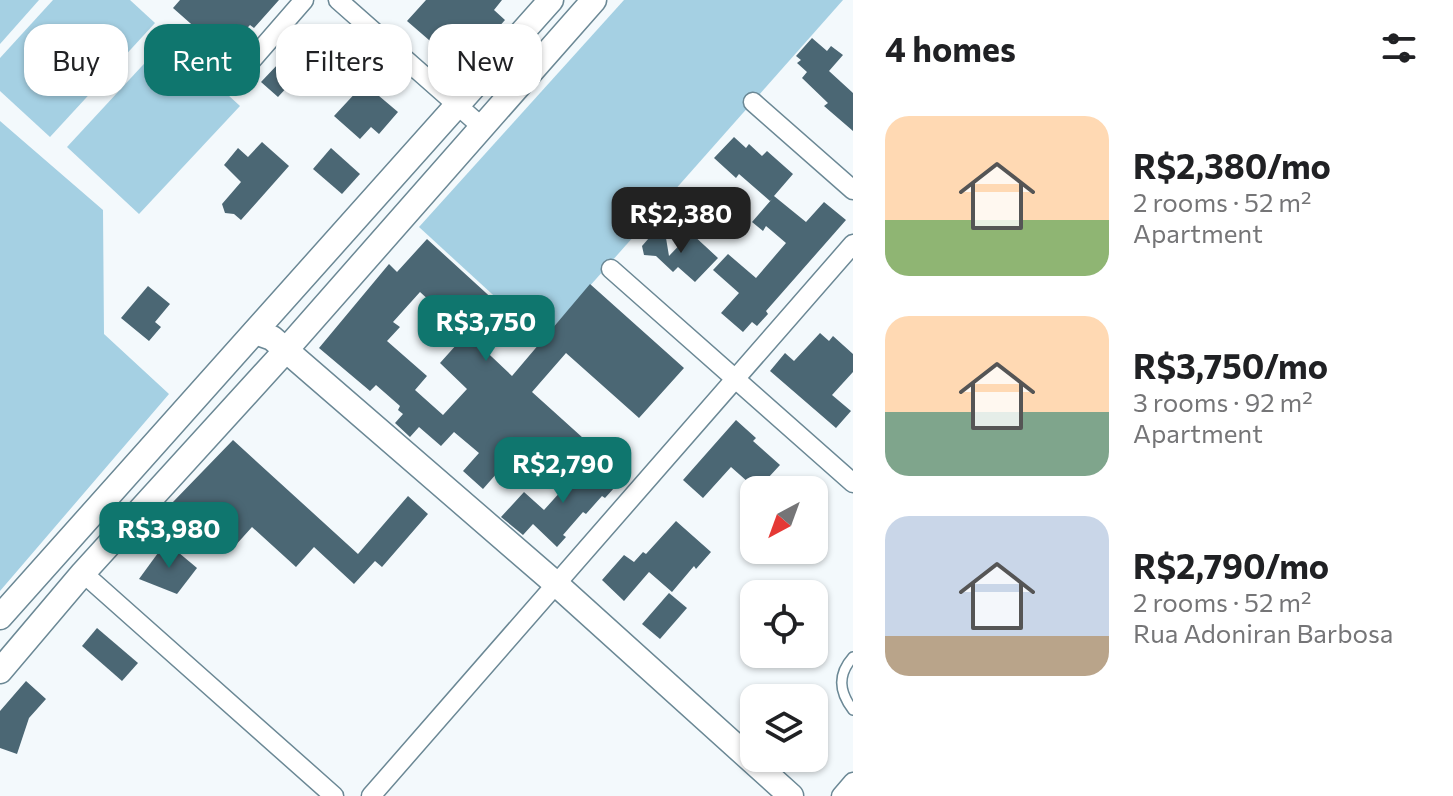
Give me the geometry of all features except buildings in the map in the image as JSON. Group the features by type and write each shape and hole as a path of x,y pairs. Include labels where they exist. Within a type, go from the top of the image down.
{"street":[{"path":"260,51 304,0"},
{"path":"338,0 482,127"},
{"path":"0,617 551,0"},
{"path":"0,671 83,573 282,355 594,0"},
{"path":"753,102 853,190"},
{"path":"371,796 853,244"},
{"path":"611,269 853,483"},
{"path":"255,332 259,342 282,355 791,796"},
{"path":"83,573 334,796"},
{"path":"550,589 768,796"},
{"path":"841,796 853,782"}],"lane":[{"path":"853,657 846,664 840,683 843,697 853,710"}],"shaded area":[{"path":"0,0 39,0 0,44"},
{"path":"53,0 130,0 155,23 144,24 144,35 128,52 128,24 31,24"},
{"path":"624,0 843,0 542,340 419,227 537,96 542,96 542,91"},
{"path":"24,32 24,96 88,96 50,137 0,91 0,58"},
{"path":"144,64 144,96 229,96 240,106 139,214 67,147 114,96 128,96 128,81"},
{"path":"0,121 103,210 104,334 169,394 0,591"}]}
